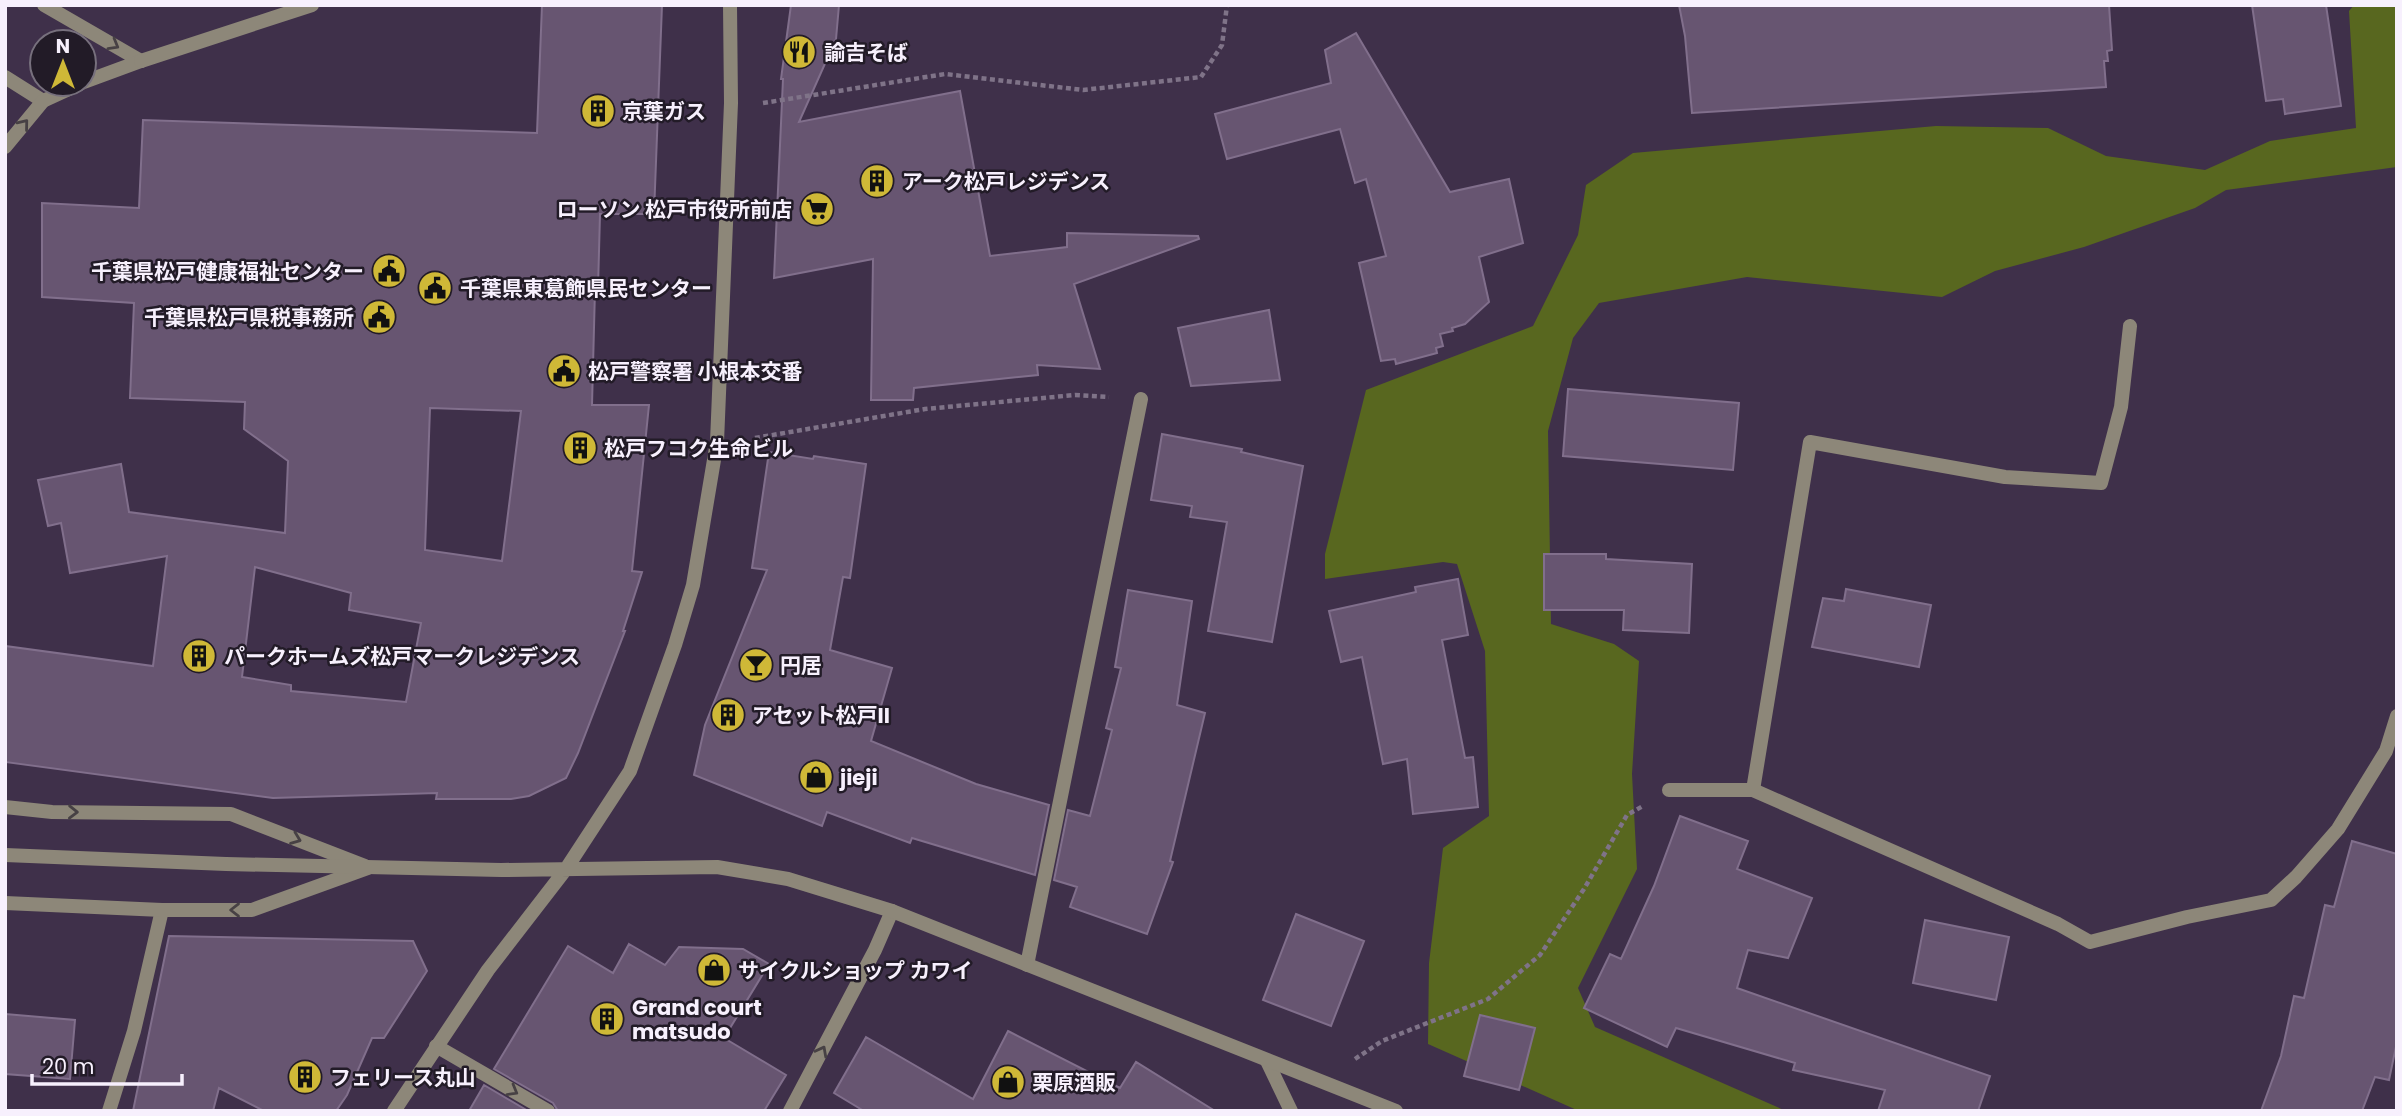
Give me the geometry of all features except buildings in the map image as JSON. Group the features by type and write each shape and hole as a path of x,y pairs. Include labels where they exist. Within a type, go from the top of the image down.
{"street":[{"path":"44,5 141,61"},
{"path":"98,77 312,5"},
{"path":"394,1111 488,970 566,869 630,771 675,645 693,584 717,442 731,103 730,5"},
{"path":"5,77 43,101"},
{"path":"5,147 43,101 50,98"},
{"path":"1753,790 1810,442 2005,477 2101,483 2121,407 2130,326"},
{"path":"1027,965 1141,399"},
{"path":"1669,790 1753,790 2059,924 2090,942 2187,917 2271,900 2296,877 2338,829 2386,751 2397,716"},
{"path":"5,807 52,812 231,814 369,867"},
{"path":"5,855 369,867 717,867 788,879 891,911 1396,1111"},
{"path":"5,903 162,910 253,910 369,867"},
{"path":"109,1111 135,1031 162,910"},
{"path":"790,1111 875,950 891,911"},
{"path":"436,1046 548,1111"},
{"path":"1267,1061 1291,1111"}],"path":[{"path":"731,103 774,102 945,74 1083,90 1201,77 1222,45 1227,5"},
{"path":"755,438 939,407 1075,394 1141,399"},
{"path":"1320,1083 1382,1041 1488,999 1540,955 1584,889 1627,815 1669,790"}],"green space":[{"path":"2354,5 2397,5 2397,167 2226,190 2195,208 2084,247 1995,271 1942,297 1747,277 1599,303 1573,338 1548,431 1551,624 1614,644 1639,661 1632,774 1637,869 1578,988 1595,1027 1786,1111 1579,1111 1428,1044 1429,963 1443,848 1489,816 1485,651 1457,564 1443,562 1325,579 1325,554 1366,390 1533,326 1578,235 1586,185 1633,153 1936,126 2048,128 2106,156 2205,170 2270,141 2356,128 2349,11"}],"place":[{"name":"諭吉そば","path":"799,52"},
{"name":"京葉ガス","path":"598,111"},
{"name":"アーク松戸レジデンス","path":"877,181"},
{"name":"ローソン 松戸市役所前店","path":"817,209"},
{"name":"千葉県松戸健康福祉センター","path":"389,271"},
{"name":"千葉県東葛飾県民センター","path":"435,288"},
{"name":"千葉県松戸県税事務所","path":"379,317"},
{"name":"松戸警察署 小根本交番","path":"564,371"},
{"name":"松戸フコク生命ビル","path":"580,448"},
{"name":"パークホームズ松戸マークレジデンス","path":"199,656"},
{"name":"円居","path":"756,665"},
{"name":"アセット松戸II","path":"728,715"},
{"name":"jieji","path":"816,777"},
{"name":"サイクルショップ カワイ","path":"714,970"},
{"name":"Grand court matsudo","path":"607,1019"},
{"name":"フェリース丸山","path":"305,1077"},
{"name":"栗原酒販","path":"1008,1082"}]}
